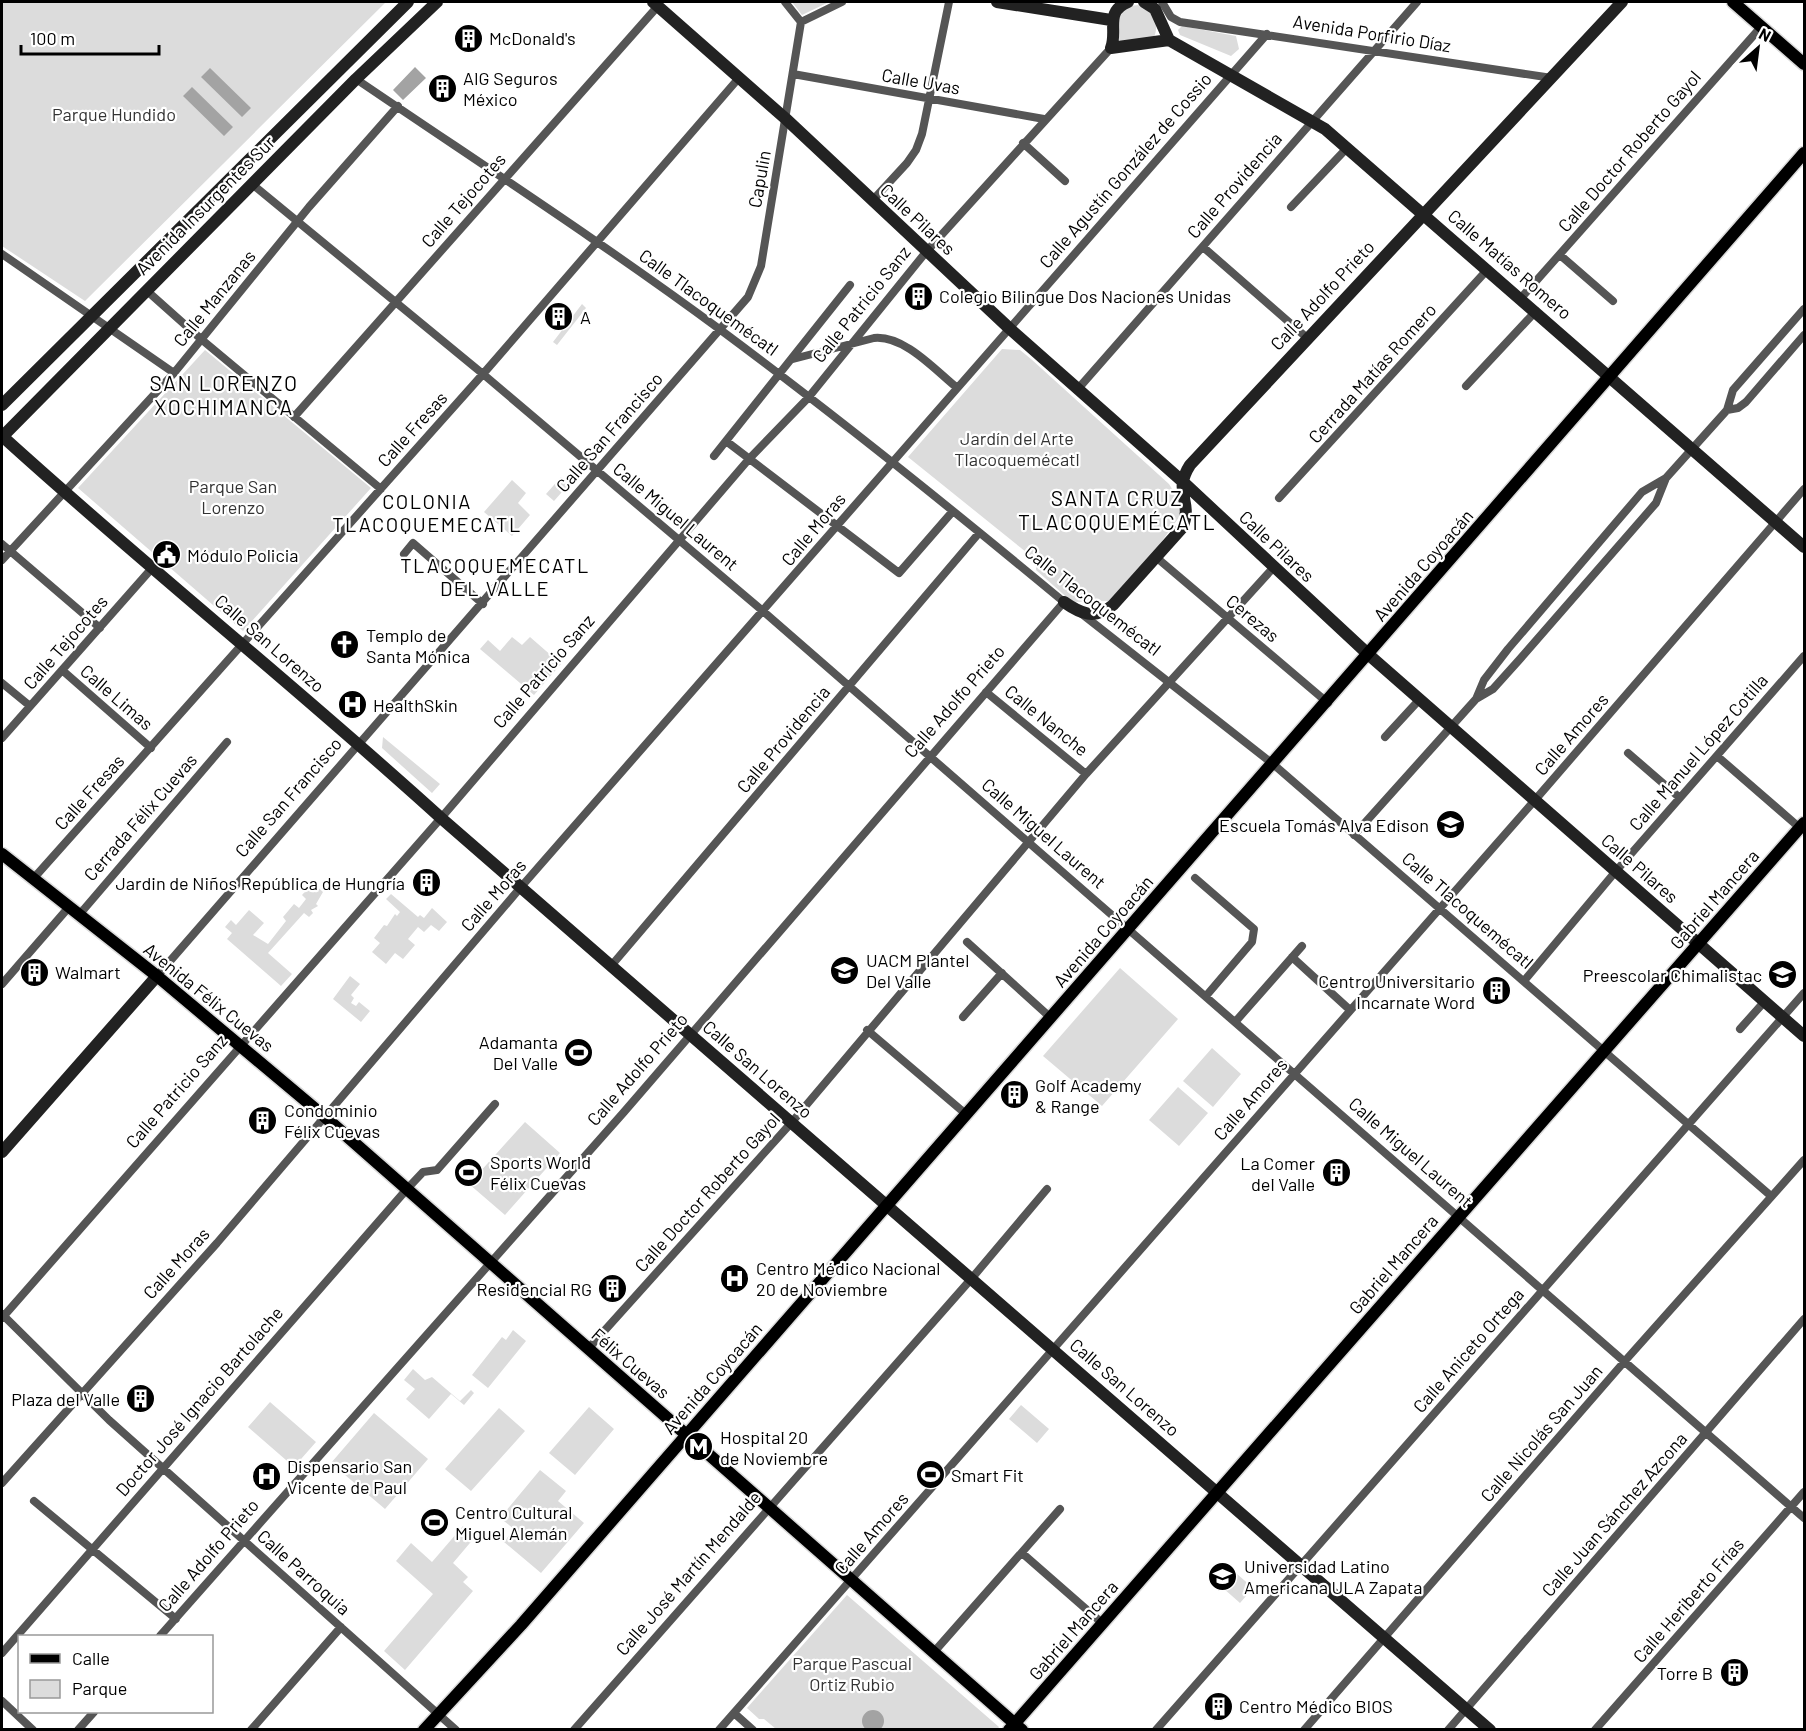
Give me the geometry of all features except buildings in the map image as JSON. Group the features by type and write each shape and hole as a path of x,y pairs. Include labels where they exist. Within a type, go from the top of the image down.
{"main road":[{"path":"1733,2 1804,64"},
{"name":"Avenida Coyoacán","path":"424,1730 521,1625 888,1206 1328,703 1804,153"},
{"name":"Gabriel Mancera","path":"1015,1727 1102,1623 1802,825"},
{"path":"2,854 74,911"},
{"name":"Avenida Félix Cuevas","path":"74,911 157,976 325,1117"},
{"name":"Félix Cuevas","path":"325,1117 934,1652 1015,1727"}],"street":[{"name":"Avenida Insurgentes Sur","path":"2,405 408,2"},
{"name":"Avenida Insurgentes Sur","path":"2,437 356,79 437,2"},
{"path":"785,2 801,22 842,2"},
{"path":"872,201 916,150 949,2"},
{"path":"997,2 1111,20"},
{"path":"1128,2 1115,11 1111,20 1114,40 1112,48 1169,40 1152,2"},
{"name":"Avenida Porfirio Díaz","path":"1152,2 1180,22 1552,78"},
{"name":"Calle Providencia","path":"1077,390 1312,119 1417,2"},
{"name":"Calle Adolfo Prieto","path":"1182,481 1190,465 1306,337 1622,2"},
{"name":"Calle Pilares","path":"656,4 786,119 926,252 1077,390 1182,481 1369,655 1804,1036"},
{"name":"Calle Tejocotes","path":"294,417 656,4"},
{"name":"Capulin","path":"721,330 748,297 761,266 801,22"},
{"name":"Calle Doctor Roberto Gayol","path":"1521,298 1761,27"},
{"name":"Calle Agustín González de Cossio","path":"1009,328 1267,34"},
{"name":"Calle Matías Romero","path":"1169,40 1312,119 1425,213 1804,548"},
{"name":"Calle Patricio Sanz","path":"2,1316 441,818 749,459 808,398 926,252 1044,119 1112,48"},
{"name":"Calle Uvas","path":"793,74 1044,119"},
{"name":"Calle Fresas","path":"33,879 483,374 738,78"},
{"name":"Calle Tlacoquemécatl","path":"356,79 504,178 721,330 892,462 1064,602 1098,626 1273,764 1771,1196"},
{"name":"Calle Manzanas","path":"2,560 174,373 297,222 398,106"},
{"path":"1023,143 1065,181"},
{"path":"1291,207 1347,148"},
{"name":"Calle Miguel Laurent","path":"252,184 395,300 764,612 1804,1518"},
{"path":"1203,247 1306,337"},
{"path":"2,254 174,373"},
{"path":"1560,255 1613,301"},
{"name":"Cerrada Matías Romero","path":"1279,498 1488,269"},
{"path":"714,456 780,376 850,285"},
{"path":"147,290 201,339 381,489"},
{"path":"1476,699 1484,680 1508,649 1642,492 1666,478 1727,410 1733,390 1804,309"},
{"path":"1466,386 1536,311"},
{"name":"Calle Moras","path":"2,1483 80,1393 217,1243 521,887 764,612 1009,328"},
{"name":"Calle San Francisco","path":"2,1152 721,330"},
{"path":"1727,410 1738,408 1746,402 1804,335"},
{"path":"793,359 874,338 892,340 956,387"},
{"name":"Calle San Lorenzo","path":"2,437 63,492 359,743 441,818 1386,1637 1490,1730"},
{"path":"726,441 838,524 899,573 953,511"},
{"path":"1354,835 1476,699 1493,689 1572,600 1656,503 1666,478"},
{"path":"1080,613 1101,613 1113,605 1157,558 1185,520 1187,513 1180,488 1182,481"},
{"name":"Calle Amores","path":"719,1730 1535,800 1804,489"},
{"path":"1619,519 1633,530"},
{"name":"Calle Providencia","path":"611,966 979,533"},
{"path":"404,554 413,543 483,604"},
{"path":"2,544 99,628"},
{"name":"Cerezas","path":"1157,558 1328,703"},
{"name":"Calle Tejocotes","path":"2,738 153,567"},
{"name":"Calle Doctor Roberto Gayol","path":"588,1349 792,1122 1028,840 1274,567"},
{"path":"1559,590 1572,600"},
{"name":"Calle Adolfo Prieto","path":"161,1635 691,1035 1064,602"},
{"path":"1098,626 1101,613"},
{"path":"1508,649 1520,659"},
{"name":"Calle Manuel López Cotilla","path":"1524,981 1616,871 1804,656"},
{"name":"Calle Limas","path":"62,670 151,748"},
{"path":"2,683 30,706"},
{"name":"Calle Nanche","path":"986,692 1086,774"},
{"path":"1385,737 1419,699"},
{"name":"Cerrada Félix Cuevas","path":"2,984 74,911 227,742"},
{"path":"1628,753 1680,798"},
{"path":"1717,756 1802,825"},
{"path":"1195,878 1254,929 1252,942 1206,996"},
{"path":"967,942 1051,1018"},
{"path":"1236,1021 1302,946"},
{"path":"1292,957 1350,1010"},
{"path":"963,1017 1002,974"},
{"name":"Calle Aniceto Ortega","path":"1156,1730 1804,993"},
{"path":"1740,1029 1765,1001"},
{"path":"867,1030 967,1115"},
{"name":"Doctor José Ignacio Bartolache","path":"2,1653 407,1189 423,1172 437,1170 495,1104"},
{"name":"Calle Nicolás San Juan","path":"1304,1730 1624,1362 1804,1160"},
{"name":"Calle José Martín Mendalde","path":"574,1730 972,1278 1047,1189"},
{"name":"Calle Parroquia","path":"2,1316 80,1393 162,1468 456,1730"},
{"name":"Calle Juan Sánchez Azcona","path":"1448,1730 1804,1319"},
{"name":"Calle Heriberto Frías","path":"1595,1730 1804,1492"},
{"path":"34,1501 176,1619"},
{"path":"934,1652 1060,1509"},
{"path":"1022,1553 1102,1623"},
{"path":"251,1730 341,1627"},
{"path":"2,1701 33,1730"},
{"path":"78,1730 93,1713"},
{"path":"734,1713 753,1730"}],"green space":[{"name":"Parque Hundido","path":"2,2 386,2 85,301 2,246"},
{"path":"792,2 829,2 802,15"},
{"path":"1138,5 1148,10 1154,18 1156,28 1153,39 1121,42 1118,39 1119,13 1130,6"},
{"path":"1182,26 1236,36 1239,49 1231,56 1180,35 1178,30"},
{"path":"582,304 586,308 557,345 553,342"},
{"name":"Jardín del Arte Tlacoquemécatl","path":"1002,349 1020,350 1031,359 1169,484 1185,509 1157,548 1109,601 1072,602 1036,570 1036,560 908,457"},
{"name":"Parque San Lorenzo","path":"205,350 371,488 243,631 78,488"},
{"path":"561,477 569,484 554,501 546,494"},
{"path":"512,480 526,493 518,503 530,515 512,536 484,512"},
{"path":"512,637 522,645 530,637 561,664 534,695 480,649 488,640 500,651"},
{"path":"383,737 440,784 432,793 382,748"},
{"path":"313,883 323,892 316,904 318,906 311,910 313,913 309,917 304,913 268,953 292,974 281,986 227,939 232,933 225,927 231,920 236,925 249,910 264,923 253,935 268,944 286,921 283,917 294,904 299,908 306,899 302,895"},
{"path":"391,894 418,917 420,915 424,918 432,908 447,922 439,931 431,925 424,932 418,927 408,939 415,945 403,959 395,953 386,964 372,952 380,943 374,938 384,925 387,926 395,914 397,916 400,912 386,899"},
{"path":"1120,968 1178,1019 1102,1106 1043,1056"},
{"path":"350,976 360,984 351,995 354,998 351,1003 356,1006 359,1002 370,1011 361,1022 333,999"},
{"path":"1212,1048 1241,1074 1213,1107 1183,1081"},
{"path":"1178,1087 1208,1113 1179,1146 1149,1120"},
{"path":"525,1122 560,1153 505,1215 469,1184"},
{"path":"513,1330 526,1341 488,1388 472,1375 502,1337 506,1340"},
{"path":"413,1369 425,1380 432,1377 460,1401 471,1390 474,1393 464,1405 451,1394 429,1419 406,1399 415,1389 404,1380"},
{"path":"270,1402 316,1442 294,1467 248,1427"},
{"path":"1021,1405 1049,1429 1037,1443 1009,1419"},
{"path":"589,1407 614,1429 575,1475 549,1453"},
{"path":"499,1408 525,1431 471,1491 445,1469"},
{"path":"374,1413 428,1459 385,1509 331,1463"},
{"path":"540,1470 566,1491 558,1501 584,1523 541,1573 504,1542 514,1529 500,1518"},
{"path":"463,1526 475,1537 453,1563 468,1577 463,1582 473,1591 405,1670 384,1651 433,1594 396,1561 411,1543 432,1562"},
{"path":"1228,1566 1253,1588 1240,1603 1215,1581"},
{"name":"Parque Pascual Ortiz Rubio","path":"847,1595 999,1727 997,1730 776,1729 764,1719 759,1719 747,1708"}],"shaded area":[{"path":"415,67 426,78 403,100 393,90"},
{"path":"210,68 251,108 242,117 201,77"},
{"path":"192,87 233,127 224,136 183,96"},
{"path":"873,1710 881,1713 884,1721 881,1729 873,1732 865,1729 862,1721 865,1713"}],"place":[{"name":"McDonald's","path":"468,38"},
{"name":"AIG Seguros México","path":"442,88"},
{"name":"Colegio Bilingue Dos Naciones Unidas","path":"918,296"},
{"name":"A","path":"559,317"},
{"name":"Módulo Policia","path":"166,555"},
{"name":"Templo de Santa Mónica","path":"345,645"},
{"name":"HealthSkin","path":"352,705"},
{"name":"Escuela Tomás Alva Edison","path":"1450,825"},
{"name":"Jardin de Niños República de Hungría","path":"426,883"},
{"name":"UACM Plantel Del Valle","path":"845,970"},
{"name":"Walmart","path":"34,972"},
{"name":"Preescolar Chimalistac","path":"1783,975"},
{"name":"Centro Universitario Incarnate Word","path":"1496,991"},
{"name":"Adamanta Del Valle","path":"579,1052"},
{"name":"Golf Academy & Range","path":"1014,1095"},
{"name":"Condominio Félix Cuevas","path":"263,1120"},
{"name":"Sports World Félix Cuevas","path":"469,1172"},
{"name":"La Comer del Valle","path":"1336,1173"},
{"name":"Centro Médico Nacional 20 de Noviembre","path":"735,1278"},
{"name":"Residencial RG","path":"613,1289"},
{"name":"Plaza del Valle","path":"141,1399"},
{"name":"Hospital 20 de Noviembre","path":"699,1447"},
{"name":"Smart Fit","path":"930,1475"},
{"name":"Dispensario San Vicente de Paul","path":"266,1476"},
{"name":"Centro Cultural Miguel Alemán","path":"434,1522"},
{"name":"Universidad Latino Americana ULA Zapata","path":"1223,1576"},
{"name":"Torre B","path":"1734,1673"},
{"name":"Centro Médico BIOS","path":"1218,1706"}],"district":[{"name":"SAN LORENZO XOCHIMANCA","path":"224,394"},
{"name":"SANTA CRUZ TLACOQUEMÉCATL","path":"1117,509"},
{"name":"COLONIA TLACOQUEMECATL","path":"427,512"},
{"name":"TLACOQUEMECATL DEL VALLE","path":"495,576"}]}
